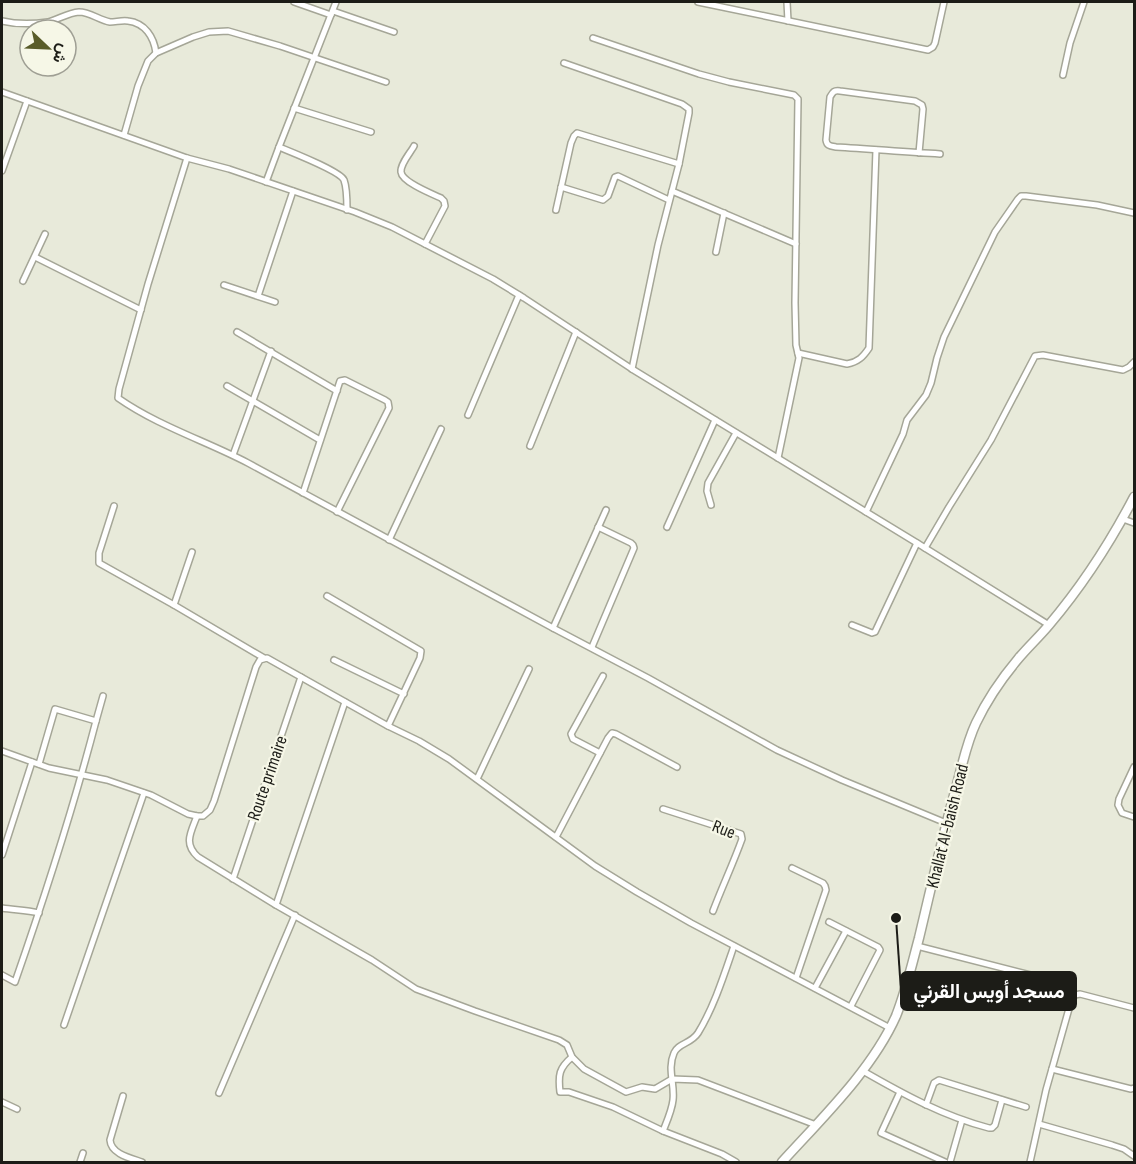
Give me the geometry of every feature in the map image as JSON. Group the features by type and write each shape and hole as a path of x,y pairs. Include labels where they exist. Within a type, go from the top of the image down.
{"street":[{"path":"294,2 394,32"},
{"path":"266,182 336,2"},
{"path":"698,2 928,50 935,43 943,2"},
{"path":"787,2 788,21"},
{"path":"1063,75 1070,43 1084,2"},
{"path":"2,21 21,23 48,21 78,12 108,21 126,20 138,23 148,32 155,41 156,53"},
{"path":"124,135 148,61 156,53 193,37 219,31 228,31 280,46 386,82"},
{"path":"593,38 699,74 797,96 799,104 796,144 798,366 778,458"},
{"path":"564,63 689,109 679,164 658,245 632,369"},
{"path":"919,153 923,109 920,103 836,90 833,92 830,97 827,144 830,146 876,150 919,153 940,154"},
{"path":"2,92 187,159 229,169 392,227 493,279 632,369 1049,625"},
{"path":"2,171 27,101"},
{"path":"294,108 371,132"},
{"path":"556,210 571,143 577,133 679,164"},
{"path":"2,144 10,146"},
{"path":"414,146 403,165 402,175 410,183 441,198 445,206 425,244"},
{"path":"279,147 337,173 344,180 347,210"},
{"path":"798,353 847,364 859,360 869,348 876,150"},
{"path":"187,159 117,397 143,413 233,455 592,647 777,750 946,823"},
{"path":"561,187 603,200 608,196 613,181 618,176 669,200"},
{"path":"258,296 293,191"},
{"path":"672,191 796,244"},
{"path":"866,512 903,434 907,420 926,395 944,337 995,232 1018,199 1026,196 1109,207 1134,213"},
{"path":"716,252 724,213"},
{"path":"22,281 45,234"},
{"path":"34,256 141,310"},
{"path":"224,285 275,302"},
{"path":"468,415 519,295"},
{"path":"237,332 337,391"},
{"path":"530,446 576,332"},
{"path":"233,455 271,351"},
{"path":"925,548 996,432 1035,356 1043,355 1123,370 1129,368 1134,362"},
{"path":"303,493 340,381 345,380 385,400 389,405 337,512"},
{"path":"227,386 320,440"},
{"path":"668,527 715,420"},
{"path":"389,540 441,429"},
{"path":"711,505 707,491 708,483 736,433"},
{"name":"Khallat Al-baish Road","path":"782,1162 862,1071 890,1028 904,994 940,855 946,823 966,749 976,723 1018,659 1049,625 1090,571 1134,497"},
{"path":"114,506 99,553 99,563 264,658 272,660 435,750 595,866 629,887 691,923 890,1028"},
{"path":"553,628 606,510"},
{"path":"1123,519 1134,523"},
{"path":"592,647 634,548 631,543 598,527"},
{"path":"852,625 872,633 875,632 917,543"},
{"path":"174,605 192,552"},
{"path":"327,596 422,651 388,726"},
{"path":"2,751 49,768 107,780 144,792 188,814 203,816 210,810 214,801 256,667 264,658"},
{"path":"334,660 404,694"},
{"path":"477,779 529,669"},
{"path":"600,753 573,739 571,734 603,676"},
{"name":"Route primaire","path":"233,879 302,677"},
{"path":"2,975 15,982 82,775 103,696"},
{"path":"276,905 345,702"},
{"path":"39,764 55,709 96,721"},
{"path":"556,837 612,733 677,767"},
{"path":"2,855 32,762"},
{"path":"1134,767 1118,804 1122,813 1134,817"},
{"path":"64,1025 144,792"},
{"name":"Rue","path":"663,808 742,836 713,911"},
{"path":"197,816 189,843 191,850 198,857 372,960 416,989 559,1040 567,1045 572,1057 584,1069 626,1092 642,1087 655,1089 672,1079 698,1080 816,1125"},
{"path":"792,868 823,884 826,890 796,978"},
{"path":"2,908 39,913"},
{"path":"219,1093 295,915"},
{"path":"829,922 880,950 850,1006"},
{"path":"815,988 846,931"},
{"path":"663,1131 674,1098 670,1070 673,1054 676,1049 690,1042 698,1033 717,993 734,946"},
{"path":"917,946 1050,980"},
{"path":"1030,1162 1052,1068 1072,998 1075,995 1086,995 1134,1008"},
{"path":"572,1057 563,1065 559,1080 560,1092 569,1092 613,1107 736,1162"},
{"path":"1052,1068 1134,1088"},
{"path":"862,1071 926,1105 962,1120 992,1128 995,1125 1002,1100"},
{"path":"926,1105 934,1083 939,1080 1026,1107"},
{"path":"900,1092 881,1134 945,1162"},
{"path":"123,1096 110,1146 142,1162"},
{"path":"2,1102 17,1109"},
{"path":"950,1162 962,1120"},
{"path":"1039,1124 1124,1149 1134,1156"},
{"path":"80,1162 83,1153"}],"place":[{"name":"مسجد أويس القرني","path":"896,918"}]}
